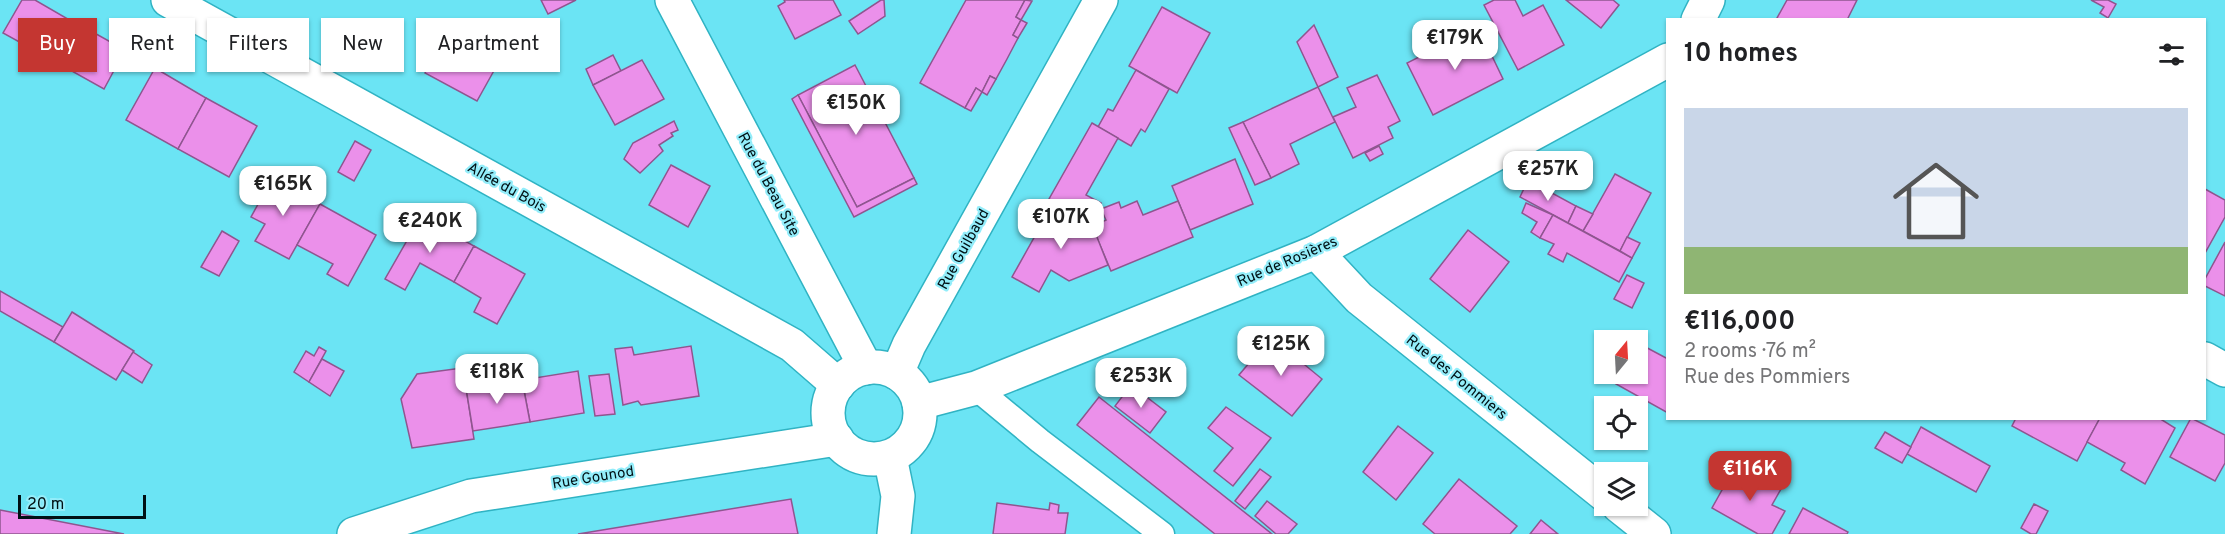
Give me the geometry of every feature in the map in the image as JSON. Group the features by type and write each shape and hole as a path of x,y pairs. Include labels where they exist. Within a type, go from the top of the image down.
{"street":[{"name":"Allée du Bois","path":"168,0 792,345 838,385"},
{"name":"Rue du Beau Site","path":"672,0 882,370"},
{"name":"Rue Guilbaud","path":"882,370 909,345 1101,0"},
{"path":"1699,18 1708,0"},
{"name":"Rue de Rosières","path":"919,403 976,388 1316,252 1666,61"},
{"name":"Rue des Pommiers","path":"1316,252 1359,298 1594,486"},
{"path":"2206,360 2225,370"},
{"path":"882,370 911,386 919,403 920,419 915,436 904,448 890,457 870,459 851,453 837,439 830,426 828,412 831,397 838,385 851,373 882,370"},
{"name":"Rue Gounod","path":"354,534 409,525 471,496 837,439"},
{"path":"890,457 898,496 894,534"},
{"path":"1632,516 1654,534"}],"lane":[{"path":"976,388 1040,441 1162,534"}],"building":[{"path":"22,0 35,0 66,18 18,18 18,41 3,33"},
{"path":"541,0 576,0 548,14"},
{"path":"784,0 833,0 841,15 795,39 778,6 785,2"},
{"path":"884,0 885,16 858,34 849,21"},
{"path":"966,0 1025,0 1016,17 1021,20 1013,35 1018,38 996,79 990,76 982,92 976,88 965,108 920,83"},
{"path":"1025,0 1032,1 1021,20 1016,17"},
{"path":"1494,0 1515,0 1523,16 1543,5 1564,45 1518,70 1484,5"},
{"path":"1566,0 1613,0 1619,5 1601,28"},
{"path":"1787,0 1857,0 1848,18 1777,18"},
{"path":"2091,0 2108,0 2116,4 2108,18 2100,13 2104,7"},
{"path":"1162,7 1210,33 1177,93 1129,66"},
{"path":"1021,20 1027,23 1018,38 1013,35"},
{"path":"1314,25 1338,77 1318,87 1297,42"},
{"path":"1478,27 1503,79 1433,115 1407,63"},
{"path":"97,34 109,41 109,72 113,72 104,89 74,72 97,72"},
{"path":"613,55 621,71 593,85 586,69"},
{"path":"642,60 664,99 615,125 593,85"},
{"path":"855,65 914,178 857,207 798,95"},
{"path":"1136,70 1169,89 1145,132 1141,129 1131,146 1098,127 1108,109 1113,111"},
{"path":"153,72 162,72 206,98 178,149 126,120"},
{"path":"426,72 493,72 477,101"},
{"path":"1377,75 1400,121 1388,127 1393,138 1353,158 1333,117 1356,107 1347,88"},
{"path":"990,76 996,79 987,95 982,92"},
{"path":"1318,87 1335,122 1290,144 1299,164 1271,178 1243,122"},
{"path":"976,88 982,92 971,111 965,108"},
{"path":"798,95 857,207 914,178 917,184 854,217 792,99"},
{"path":"206,98 257,126 229,177 178,149"},
{"path":"674,121 678,130 671,133 673,136 659,145 663,151 640,173 624,159 633,143"},
{"path":"1243,122 1271,178 1255,185 1229,128"},
{"path":"1092,123 1118,138 1086,195 1101,203 1091,222 1049,199"},
{"path":"355,141 371,150 354,181 338,172"},
{"path":"1379,146 1383,154 1370,161 1365,153"},
{"path":"1235,159 1253,204 1190,230 1172,186"},
{"path":"671,165 710,186 688,227 649,205"},
{"path":"1615,174 1651,193 1620,251 1583,231"},
{"path":"273,177 320,204 289,259 255,241 265,224 251,217"},
{"path":"1528,180 1576,206 1568,223 1520,197"},
{"path":"2206,190 2225,200 2225,217 2206,251"},
{"path":"1137,201 1143,215 1178,201 1193,237 1111,271 1092,226 1106,220 1101,209 1119,202 1121,208"},
{"path":"1054,202 1091,222 1108,265 1069,281 1051,270 1039,292 1012,277"},
{"path":"1526,203 1553,215 1540,238 1531,232 1537,222 1522,213"},
{"path":"320,204 376,235 348,286 327,274 333,264 297,245"},
{"path":"1576,206 1593,214 1583,231 1568,223"},
{"path":"1553,215 1632,258 1619,282 1567,253 1563,262 1548,254 1554,244 1540,238"},
{"path":"421,216 474,246 454,282 420,263 405,290 385,279"},
{"path":"1468,230 1509,262 1470,312 1430,279"},
{"path":"222,231 239,241 219,276 201,267"},
{"path":"1627,237 1640,243 1632,258 1620,251"},
{"path":"2225,242 2225,296 2206,286 2206,277"},
{"path":"474,246 525,274 497,324 474,312 481,298 454,282"},
{"path":"1627,275 1644,283 1632,308 1614,299"},
{"path":"0,291 63,327 54,342 0,311"},
{"path":"72,312 134,351 116,380 54,342"},
{"path":"1271,337 1322,379 1292,416 1239,375"},
{"path":"691,346 699,396 641,405 638,401 623,405 615,349 632,347 634,355"},
{"path":"319,347 326,351 309,382 294,372 306,351 314,356"},
{"path":"1648,348 1666,358 1666,412 1648,402 1648,396 1638,396 1616,384 1648,384"},
{"path":"133,352 152,365 142,383 122,370"},
{"path":"322,359 344,371 330,396 309,382"},
{"path":"477,366 479,378 471,379 473,387 466,388 474,439 412,448 401,399 417,374"},
{"path":"578,371 584,413 530,422 522,380"},
{"path":"609,374 615,414 595,416 589,376"},
{"path":"479,378 481,385 522,380 530,422 473,431 466,388 473,387 471,379"},
{"path":"1131,385 1166,412 1150,433 1115,406"},
{"path":"1099,397 1272,534 1215,534 1077,425"},
{"path":"1226,407 1271,438 1233,486 1214,471 1233,448 1208,428"},
{"path":"2015,420 2099,420 2077,461 2012,426"},
{"path":"2099,420 2162,420 2175,428 2145,484 2121,470 2125,463 2087,442"},
{"path":"2190,420 2195,420 2225,435 2225,463 2215,481 2170,457"},
{"path":"1398,426 1433,453 1396,500 1363,472"},
{"path":"1921,427 1990,466 1976,492 1907,454"},
{"path":"1885,432 1911,447 1902,463 1875,448"},
{"path":"1736,465 1781,489 1772,505 1785,511 1772,534 1758,534 1712,508"},
{"path":"1260,469 1271,477 1245,509 1235,501"},
{"path":"1459,479 1517,526 1510,534 1435,534 1423,524"},
{"path":"791,499 798,534 578,534"},
{"path":"1267,501 1297,524 1288,534 1276,534 1255,516"},
{"path":"997,503 1049,510 1050,503 1059,505 1058,513 1068,513 1065,534 993,534"},
{"path":"2034,504 2048,511 2036,534 2031,534 2021,528"},
{"path":"1803,508 1848,532 1847,534 1789,534"},
{"path":"0,510 124,534 0,534"},
{"path":"1541,520 1558,534 1530,534"}]}
